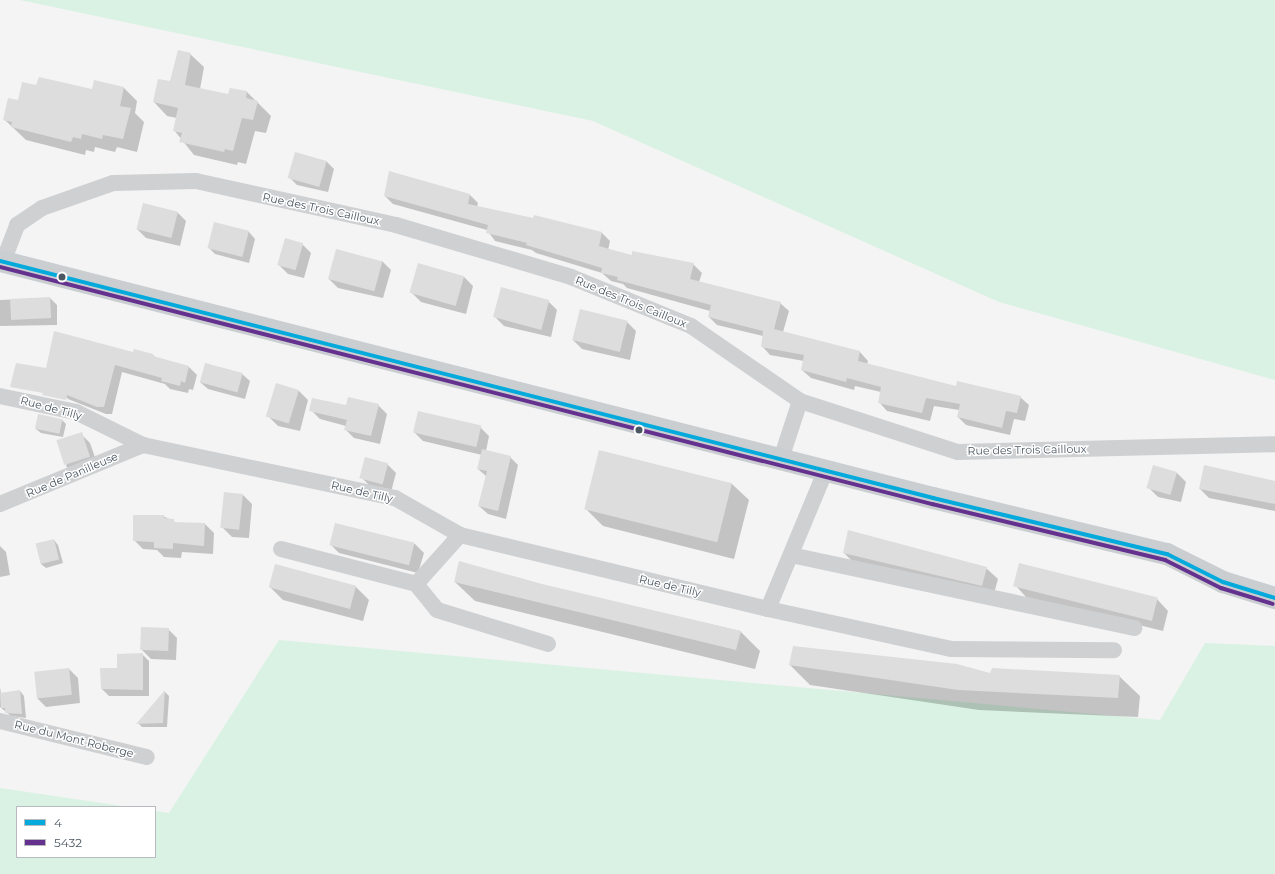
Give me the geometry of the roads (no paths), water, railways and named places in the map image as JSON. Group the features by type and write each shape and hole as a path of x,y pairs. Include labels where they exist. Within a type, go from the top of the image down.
{"main road":[{"path":"1,261 781,459 1166,554 1223,582 1275,598"}],"street":[{"name":"Rue des Trois Cailloux","path":"1,261 17,225 42,208 113,183 196,181 396,225 571,277 691,326 800,401 958,452 1275,444"},
{"name":"Rue de Tilly","path":"0,396 76,412 143,445 395,498 460,536 768,609 951,648 1114,650"},
{"path":"781,459 800,401"},
{"name":"Rue de Panilleuse","path":"0,504 143,445"},
{"path":"768,609 826,470"},
{"path":"416,584 460,536"},
{"path":"281,549 416,584 437,610 548,644"},
{"path":"790,555 1134,628"},
{"name":"Rue du Mont Roberge","path":"0,721 147,757"}]}
